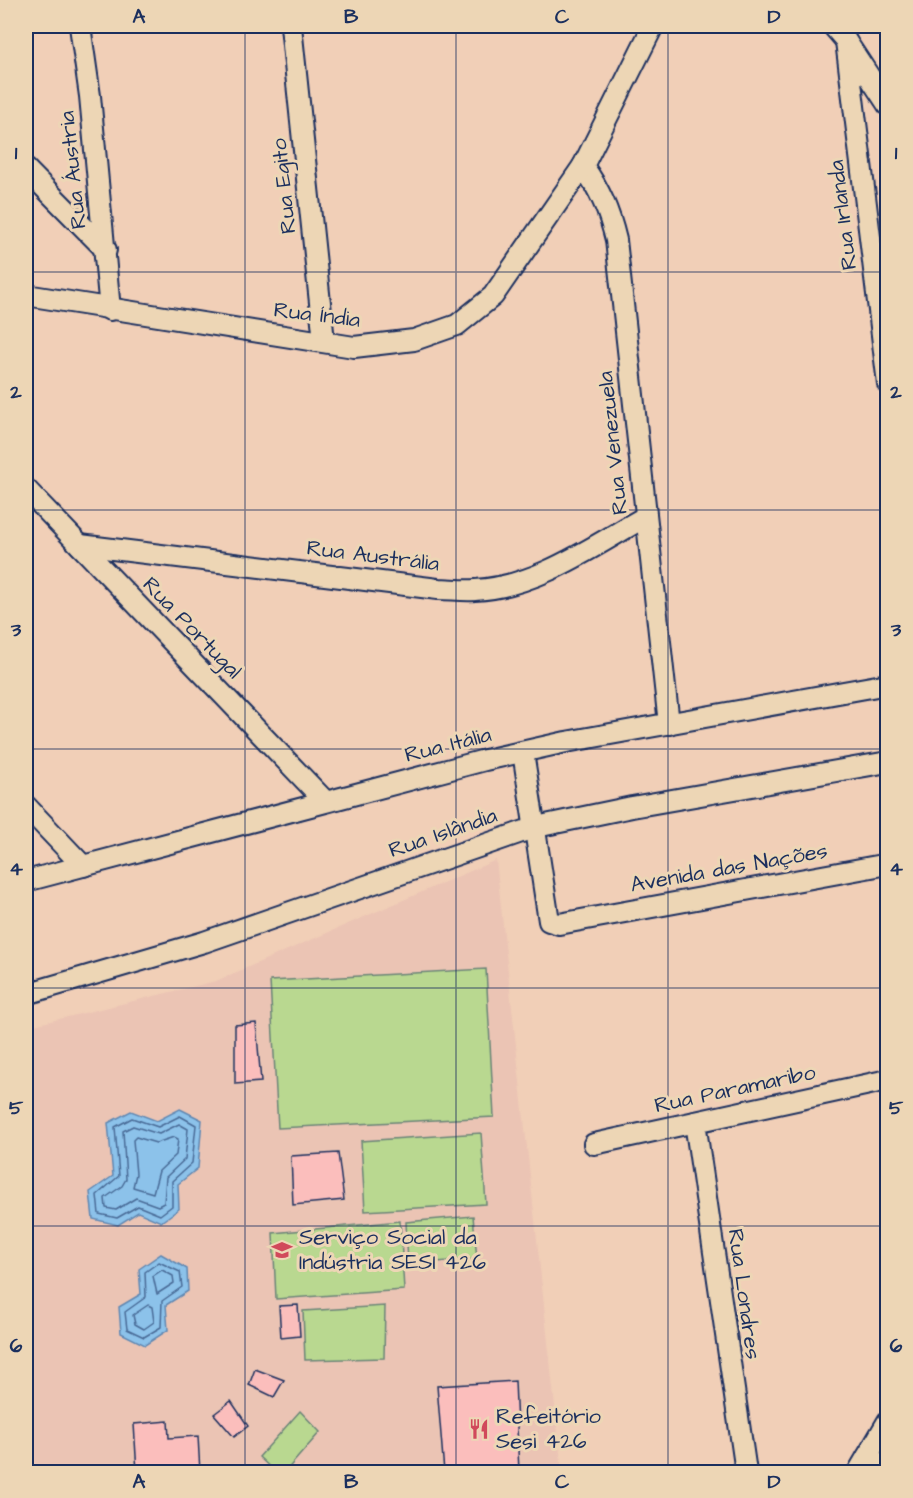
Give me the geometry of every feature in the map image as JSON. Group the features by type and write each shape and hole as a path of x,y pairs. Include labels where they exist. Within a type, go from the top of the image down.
{"street":[{"name":"Rua Áustria","path":"80,26 106,250 110,310"},
{"name":"Rua Egito","path":"291,26 324,340"},
{"name":"Rua Índia","path":"26,295 110,310 354,346 404,341 457,325 493,296 582,166 653,26"},
{"path":"833,26 846,41 888,105"},
{"name":"Rua Irlanda","path":"846,41 888,384"},
{"name":"Rua Venezuela","path":"582,166 598,187 609,208 616,240 669,724"},
{"path":"26,169 106,250"},
{"name":"Rua Portugal","path":"26,489 324,800"},
{"name":"Rua Austrália","path":"80,545 438,589 475,590 530,578 562,564 645,517"},
{"name":"Rua Itália","path":"26,881 324,800 523,752 888,684"},
{"path":"523,752 536,827"},
{"name":"Rua Islândia","path":"26,994 204,942 536,827 632,807 888,762"},
{"path":"26,806 83,866"},
{"name":"Avenida das Nações","path":"536,827 545,907 549,921 558,924 888,864"},
{"name":"Rua Paramaribo","path":"594,1144 888,1080"},
{"name":"Rua Londres","path":"695,1122 746,1473"},
{"path":"888,1421 862,1465 888,1469"}],"shaded area":[{"name":"Serviço Social da Indústria SESI 426","path":"496,860 562,1472 26,1472 26,1027 216,981"}],"green space":[{"path":"486,969 494,1117 278,1128 270,981"},
{"path":"481,1133 486,1204 365,1211 361,1141"},
{"path":"473,1216 477,1259 408,1264 406,1222"},
{"path":"400,1221 404,1290 276,1299 273,1233"},
{"path":"385,1306 384,1358 305,1360 303,1311"},
{"path":"300,1411 320,1432 285,1472 275,1472 259,1457"}],"water":[{"path":"180,1109 202,1120 198,1168 178,1184 179,1209 161,1222 138,1212 118,1225 93,1219 90,1192 113,1176 108,1123 131,1111 157,1121"},
{"path":"161,1254 187,1269 188,1291 166,1305 168,1330 145,1345 121,1333 119,1307 141,1294 139,1269"}],"building":[{"path":"256,1023 261,1082 235,1084 235,1025"},
{"path":"338,1153 344,1200 293,1205 291,1156"},
{"path":"298,1305 300,1336 281,1338 279,1306"},
{"path":"255,1369 284,1380 274,1397 249,1385"},
{"name":"Refeitório Sesi 426","path":"515,1381 519,1472 444,1472 437,1386"},
{"path":"231,1401 248,1426 234,1437 214,1414"},
{"path":"168,1421 169,1438 198,1436 200,1472 137,1472 134,1424"}],"place":[{"name":"Serviço Social da Indústria SESI 426","path":"282,1250"},
{"name":"Refeitório Sesi 426","path":"479,1429"}]}
